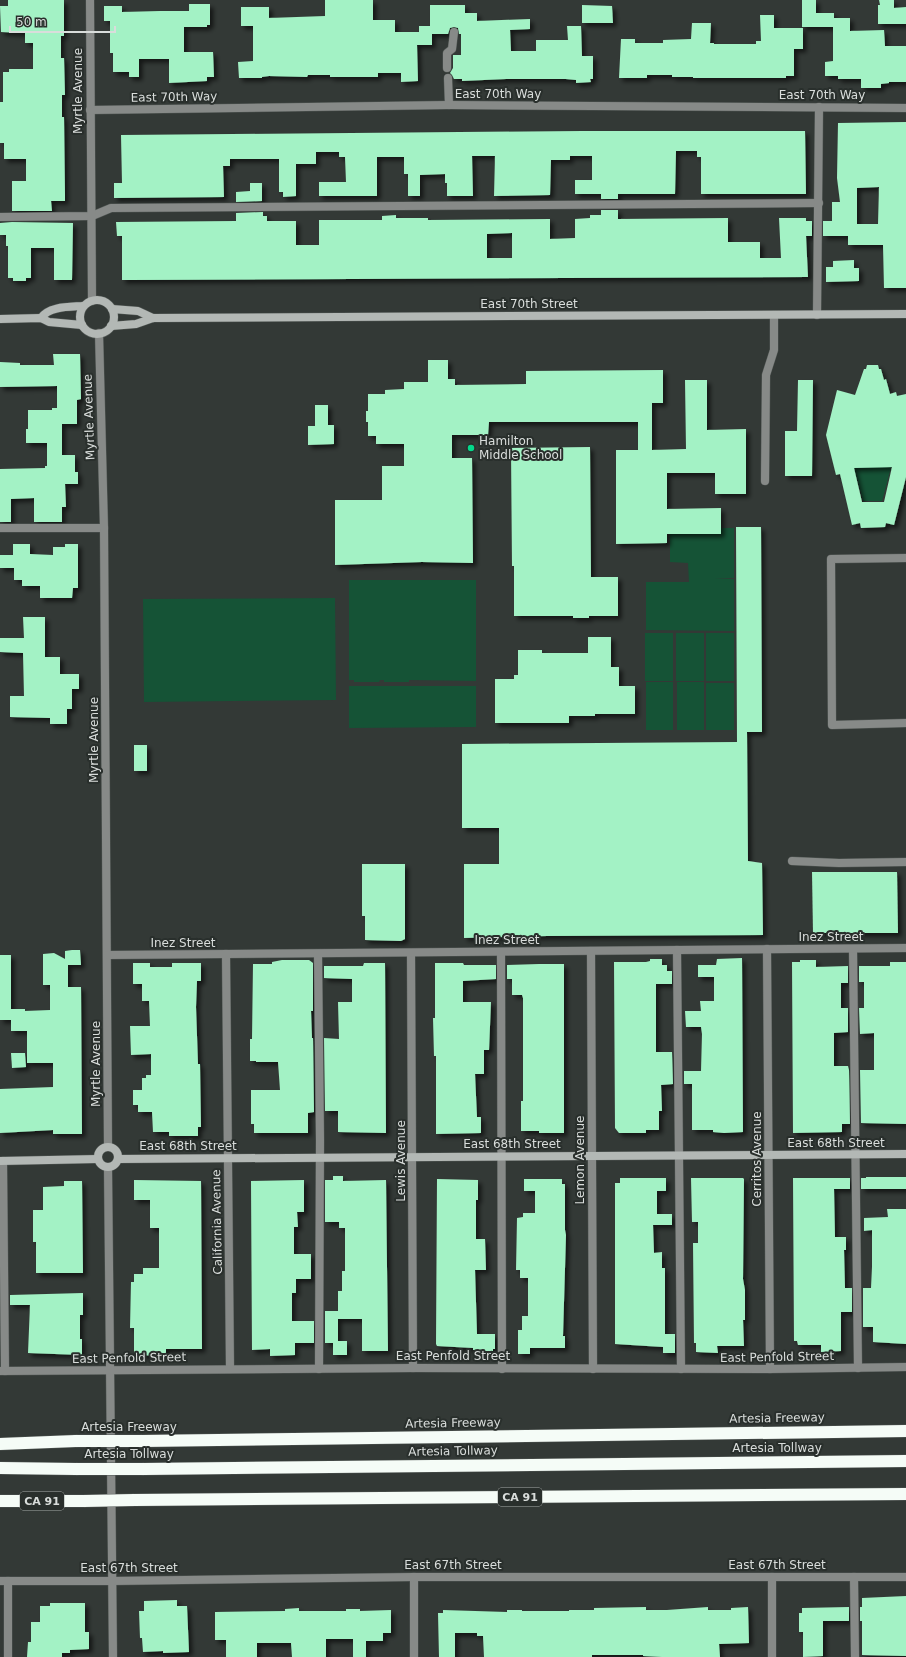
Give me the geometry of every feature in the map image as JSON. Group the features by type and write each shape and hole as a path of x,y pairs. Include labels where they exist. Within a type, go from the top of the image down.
{"highway":[{"name":"Artesia Freeway","path":"0,1444 76,1441 906,1431"},
{"name":"Artesia Tollway","path":"0,1468 144,1469 906,1461"},
{"name":"CA 91","path":"0,1501 906,1494"},
{"path":"0,1508 58,1501"}],"street":[{"name":"Myrtle Avenue","path":"90,0 92,301"},
{"path":"447,68 447,53 452,49 454,32"},
{"path":"448,78 449,105"},
{"name":"East 70th Way","path":"90,110 449,105 906,108"},
{"path":"817,315 819,107"},
{"path":"0,217 92,216 111,208 818,203"},
{"path":"41,318 45,313 57,309 84,306 92,301 103,302 112,310 113,321 111,326 107,330 99,333 91,333 82,325 80,316 84,306"},
{"name":"East 70th Street","path":"112,310 138,311 152,318"},
{"name":"East 70th Street","path":"111,326 136,324 152,318 906,314"},
{"path":"765,481 766,375 774,350 774,315"},
{"path":"0,319 41,318 49,322 82,325"},
{"name":"Myrtle Avenue","path":"99,333 104,528 108,955 108,1147"},
{"path":"0,528 104,528"},
{"path":"906,558 831,559 832,725 906,723"},
{"path":"792,861 839,863 906,862"},
{"name":"Inez Street","path":"108,955 906,948"},
{"name":"Cerritos Avenue","path":"767,949 770,1369"},
{"path":"853,949 858,1368"},
{"path":"676,950 681,1369"},
{"name":"Lemon Avenue","path":"591,951 593,1369"},
{"path":"501,952 502,1369"},
{"name":"Lewis Avenue","path":"411,953 414,1157 414,1368"},
{"name":"California Avenue","path":"226,954 230,1369"},
{"path":"318,954 320,1369"},
{"path":"108,1147 116,1152 118,1158 116,1164 108,1167 100,1164 98,1159 102,1150 108,1147"},
{"name":"East 68th Street","path":"118,1158 906,1154"},
{"path":"3,1371 2,1161 98,1159"},
{"path":"108,1167 113,1657"},
{"name":"East Penfold Street","path":"3,1371 414,1368 770,1369 906,1367"},
{"name":"East 67th Street","path":"4,1581 414,1577 906,1576"},
{"path":"414,1577 414,1657"},
{"path":"772,1577 772,1657"},
{"path":"854,1577 854,1657"},
{"path":"4,1581 8,1657"}],"green space":[{"path":"853,464 892,464 882,501 863,501"},
{"path":"670,528 734,528 734,578 715,579 734,579 734,631 646,630 646,582 689,582 688,563 670,562"},
{"path":"349,580 476,580 476,681 409,680 409,682 384,682 384,680 380,680 379,682 354,682 354,680 349,680"},
{"path":"335,598 336,700 144,702 143,599"},
{"path":"645,633 673,633 673,681 645,681"},
{"path":"676,633 704,633 704,681 676,681"},
{"path":"706,633 734,633 734,681 706,681"},
{"path":"646,682 673,682 673,730 646,730"},
{"path":"677,682 704,682 704,730 677,730"},
{"path":"706,683 734,683 734,730 706,730"},
{"path":"349,686 476,686 476,727 349,728"}],"building":[{"path":"8,0 64,0 64,36 61,36 61,58 64,58 65,95 62,95 62,117 64,117 65,201 51,201 52,211 12,211 12,181 26,181 26,159 4,159 4,143 0,143 0,102 3,102 3,72 9,72 9,69 33,69 33,43 25,43 25,33 1,32 0,6 8,6"},
{"path":"325,0 373,0 373,20 395,20 395,32 419,32 419,26 430,26 430,5 465,5 465,13 477,13 477,21 530,19 530,29 510,30 511,51 536,51 536,40 568,40 567,26 581,26 582,56 593,56 593,79 590,79 591,82 576,83 576,80 566,79 462,81 462,79 454,79 450,73 453,68 453,55 461,55 461,34 459,34 458,28 454,27 450,28 448,34 432,34 432,45 417,45 418,81 401,82 401,73 378,73 378,77 330,77 330,75 308,75 307,77 269,76 262,78 239,78 238,62 253,61 253,26 241,26 241,7 269,7 269,18 325,16"},
{"path":"802,0 816,0 816,13 834,13 834,18 850,18 850,31 884,30 885,46 906,46 906,82 889,82 881,84 881,88 861,88 861,79 838,79 838,76 825,76 825,62 833,61 833,27 802,27"},
{"path":"879,0 894,0 894,8 906,7 906,24 878,24 878,5 880,5"},
{"path":"189,4 210,4 210,25 207,25 207,27 184,27 184,52 213,52 214,77 207,77 207,81 169,83 169,59 139,59 139,77 129,77 129,72 113,72 113,53 110,53 110,21 104,21 104,6 122,6 122,12 189,11"},
{"path":"582,5 612,6 613,23 582,23"},
{"path":"760,15 774,15 774,28 803,28 803,49 794,49 794,76 786,76 786,78 693,78 672,77 672,75 647,75 647,78 619,78 621,39 635,39 635,43 663,43 663,40 691,39 692,23 711,23 710,43 756,44 756,41 761,41"},
{"path":"906,122 906,288 884,288 883,245 848,245 848,236 823,236 823,221 832,221 832,202 840,202 837,178 838,123","holes":["879,187 878,224 857,224 857,188"]},
{"path":"583,131 805,131 806,194 701,194 701,157 697,157 697,151 676,151 675,194 618,194 618,199 601,199 601,194 575,194 575,180 592,180 592,156 570,156 570,160 551,160 550,195 494,196 495,156 472,156 473,196 447,196 445,174 420,175 420,196 408,196 408,174 404,174 404,157 377,157 377,196 319,196 319,182 346,182 345,157 339,157 339,152 316,152 316,164 296,164 296,196 283,197 283,192 279,192 279,159 230,159 230,166 223,166 224,197 114,198 114,183 122,183 121,135"},
{"path":"250,183 262,183 262,201 236,202 236,192 250,191"},
{"path":"601,210 618,210 618,219 728,218 728,242 760,242 760,258 781,258 779,218 806,218 806,221 812,221 812,236 806,236 808,277 122,280 122,236 117,236 116,222 236,221 236,213 263,212 263,216 267,216 267,221 296,221 296,245 319,245 319,220 382,220 382,216 396,215 396,218 428,218 428,220 550,219 550,239 575,238 575,219 590,218 590,215 601,215","holes":["512,233 512,258 487,258 487,234"]},
{"path":"0,223 73,223 72,280 54,280 54,248 31,248 31,278 26,278 26,281 13,281 13,278 8,278 8,246 6,246 6,235 0,235"},
{"path":"854,260 854,268 859,268 859,281 826,282 826,267 833,267 833,261"},
{"path":"53,354 80,354 81,399 77,400 77,424 62,424 62,455 75,455 75,472 78,472 78,484 65,484 66,507 62,507 62,522 34,522 34,498 11,499 11,522 0,522 0,469 45,468 45,466 47,466 47,443 26,443 28,410 52,410 52,408 57,408 57,386 0,387 0,362 20,363 20,365 54,365"},
{"path":"428,360 448,360 448,379 455,379 455,385 526,384 526,371 663,370 663,403 652,403 652,450 686,449 685,380 707,380 707,430 746,429 746,494 715,494 715,473 667,473 667,509 721,508 721,534 667,534 667,543 616,544 616,450 638,450 638,422 489,422 488,435 452,435 452,458 472,458 473,563 422,562 335,565 335,500 382,500 382,466 404,466 404,444 376,444 376,436 368,436 366,411 368,411 368,394 385,394 385,390 404,389 404,382 428,382"},
{"path":"867,365 878,365 879,369 881,369 884,380 886,379 890,394 896,392 897,396 906,394 906,477 894,525 886,523 885,527 861,528 860,523 852,525 840,474 836,475 826,435 837,390 855,395 864,369 866,369","holes":["892,467 884,502 862,502 854,468"]},
{"path":"798,380 813,380 812,476 785,476 785,431 797,431"},
{"path":"315,405 328,405 328,425 334,425 334,444 308,445 308,426 315,426"},
{"path":"590,447 591,577 618,577 618,616 589,616 589,618 573,618 573,616 514,616 511,448"},
{"path":"736,527 761,527 762,732 747,732 748,861 762,863 763,935 464,938 464,864 499,864 499,828 462,828 462,744 737,742"},
{"path":"13,544 30,544 30,554 53,555 53,547 65,547 65,544 78,544 78,588 73,588 72,598 40,598 40,586 22,586 22,580 14,580 14,568 0,568 0,555 13,555"},
{"path":"23,617 45,617 45,657 60,657 60,674 79,674 79,689 72,689 72,709 67,709 67,724 50,724 50,718 10,717 10,696 24,696 23,653 0,652 0,638 24,638"},
{"path":"588,637 611,637 611,667 619,667 619,686 635,686 635,714 595,714 595,716 569,716 569,723 495,723 495,679 514,679 514,675 518,675 518,650 542,650 542,653 588,653"},
{"path":"134,745 147,745 147,771 134,771"},
{"path":"362,864 405,864 405,939 401,941 365,940 365,916 362,916"},
{"path":"812,872 897,872 898,933 813,933"},
{"path":"80,950 81,965 68,965 68,987 81,987 82,1134 53,1134 53,1130 0,1133 0,1089 53,1087 53,1063 27,1063 27,1031 11,1031 11,1020 0,1020 0,955 11,955 11,1009 25,1009 25,1011 50,1010 50,985 43,985 43,954 54,953 65,959 65,951"},
{"path":"742,958 743,1132 724,1133 713,1132 713,1130 692,1130 692,1084 684,1084 684,1071 701,1071 702,1034 701,1027 686,1027 685,1011 701,1011 700,1001 714,1001 714,977 698,977 698,965 716,965 717,959"},
{"path":"650,959 662,959 662,965 667,965 667,971 672,971 672,984 656,984 656,1052 672,1052 673,1084 661,1085 662,1111 659,1111 659,1130 646,1130 646,1133 619,1133 615,1128 614,962 646,962 650,961"},
{"path":"282,960 309,960 313,963 313,1011 311,1011 314,1112 308,1113 308,1133 254,1133 254,1124 251,1124 251,1090 280,1090 278,1062 250,1061 250,1039 252,1039 253,964 272,964 272,962"},
{"path":"800,960 816,960 816,967 848,966 848,983 841,983 841,1008 848,1008 848,1032 834,1033 834,1066 848,1066 849,1070 850,1124 842,1124 842,1132 793,1133 792,962 800,962"},
{"path":"890,962 906,962 906,1124 861,1123 860,1070 874,1070 874,1033 860,1034 859,1008 864,1008 864,982 859,982 859,966 890,966"},
{"path":"133,963 150,963 150,967 172,967 172,963 201,963 201,981 197,981 196,1007 198,1064 200,1064 201,1127 198,1127 198,1136 169,1136 169,1132 153,1132 152,1112 138,1112 138,1105 133,1105 133,1090 142,1090 142,1078 146,1078 146,1075 151,1075 151,1054 131,1055 130,1026 150,1026 149,1001 142,1001 142,984 133,984"},
{"path":"364,963 385,963 386,1133 338,1132 338,1111 325,1111 324,1038 339,1039 338,1002 352,1002 352,979 324,978 324,966 363,966"},
{"path":"435,963 496,965 496,979 463,981 463,1002 491,1002 489,1050 484,1050 484,1074 475,1074 477,1117 481,1117 481,1133 436,1134 436,1056 434,1056 433,1018 435,1018"},
{"path":"564,964 564,1133 521,1131 521,1101 523,1101 523,998 522,995 512,995 512,979 507,979 507,965"},
{"path":"11,1053 25,1053 26,1067 12,1068"},
{"path":"333,1176 343,1176 343,1181 386,1180 388,1351 362,1351 362,1319 338,1319 338,1341 347,1341 347,1355 333,1355 333,1343 325,1343 325,1311 338,1311 338,1291 342,1291 342,1271 345,1271 345,1228 339,1228 339,1222 325,1222 325,1180 333,1180"},
{"path":"906,1177 906,1189 861,1189 861,1178"},
{"path":"620,1178 666,1178 666,1191 657,1191 657,1214 672,1214 672,1225 653,1225 654,1253 662,1252 662,1268 665,1268 665,1334 675,1334 675,1353 663,1353 663,1347 615,1344 615,1183 620,1183"},
{"path":"691,1178 744,1179 744,1346 717,1346 718,1353 696,1352 696,1343 694,1343 693,1243 698,1243 698,1222 692,1222"},
{"path":"793,1178 850,1178 850,1189 834,1189 835,1237 846,1237 846,1250 844,1250 845,1288 852,1288 852,1312 841,1312 841,1351 821,1352 821,1345 798,1345 797,1341 794,1341"},
{"path":"437,1179 478,1180 478,1200 476,1200 476,1239 485,1239 486,1270 475,1270 477,1334 495,1334 495,1349 493,1349 493,1351 476,1351 473,1350 473,1348 437,1346 436,1344"},
{"path":"524,1179 562,1179 562,1184 565,1184 566,1235 563,1336 565,1336 565,1348 530,1348 530,1354 518,1354 518,1330 522,1330 522,1316 528,1316 528,1278 520,1278 520,1270 516,1270 517,1218 523,1217 523,1213 535,1213 535,1191 524,1191"},
{"path":"134,1180 201,1181 202,1349 166,1349 166,1356 134,1355 134,1328 130,1328 131,1282 134,1282 134,1274 143,1274 143,1268 159,1268 159,1228 150,1228 150,1200 134,1200"},
{"path":"304,1180 304,1212 297,1212 298,1227 294,1227 294,1254 311,1254 311,1279 296,1279 296,1293 292,1293 292,1321 314,1321 314,1343 295,1343 295,1355 270,1356 270,1349 252,1350 251,1181"},
{"path":"64,1181 82,1181 83,1273 36,1273 36,1242 33,1242 33,1210 43,1210 43,1187 64,1186"},
{"path":"887,1209 906,1209 906,1344 873,1342 873,1327 863,1327 863,1288 871,1288 872,1267 872,1230 864,1231 864,1218 888,1217"},
{"path":"83,1293 83,1315 80,1315 82,1355 28,1353 30,1305 10,1305 10,1295"},
{"path":"906,1596 906,1656 862,1655 862,1621 860,1621 860,1607 862,1607 862,1598"},
{"path":"177,1600 177,1606 187,1606 189,1652 143,1652 142,1638 140,1638 139,1611 144,1611 144,1601"},
{"path":"50,1603 85,1603 85,1632 89,1632 89,1649 70,1650 70,1653 62,1653 62,1657 27,1657 28,1642 31,1642 31,1622 40,1622 40,1606 50,1606"},
{"path":"646,1607 646,1610 708,1607 708,1610 731,1610 731,1608 748,1607 749,1643 719,1644 720,1657 592,1655 592,1657 484,1657 483,1636 477,1636 477,1633 455,1633 455,1657 439,1657 438,1613 443,1613 443,1610 507,1612 507,1610 569,1611 594,1610 594,1608"},
{"path":"849,1607 849,1621 823,1621 823,1656 803,1657 803,1632 799,1632 799,1613 802,1613 802,1608"},
{"path":"299,1608 299,1611 346,1611 346,1609 360,1609 360,1611 391,1610 391,1633 383,1633 383,1641 366,1641 366,1657 353,1657 353,1639 326,1639 326,1657 292,1657 291,1643 257,1643 257,1657 226,1657 226,1640 215,1640 215,1612 285,1611 285,1609"}],"place":[{"name":"Hamilton Middle School","path":"471,448"}]}
